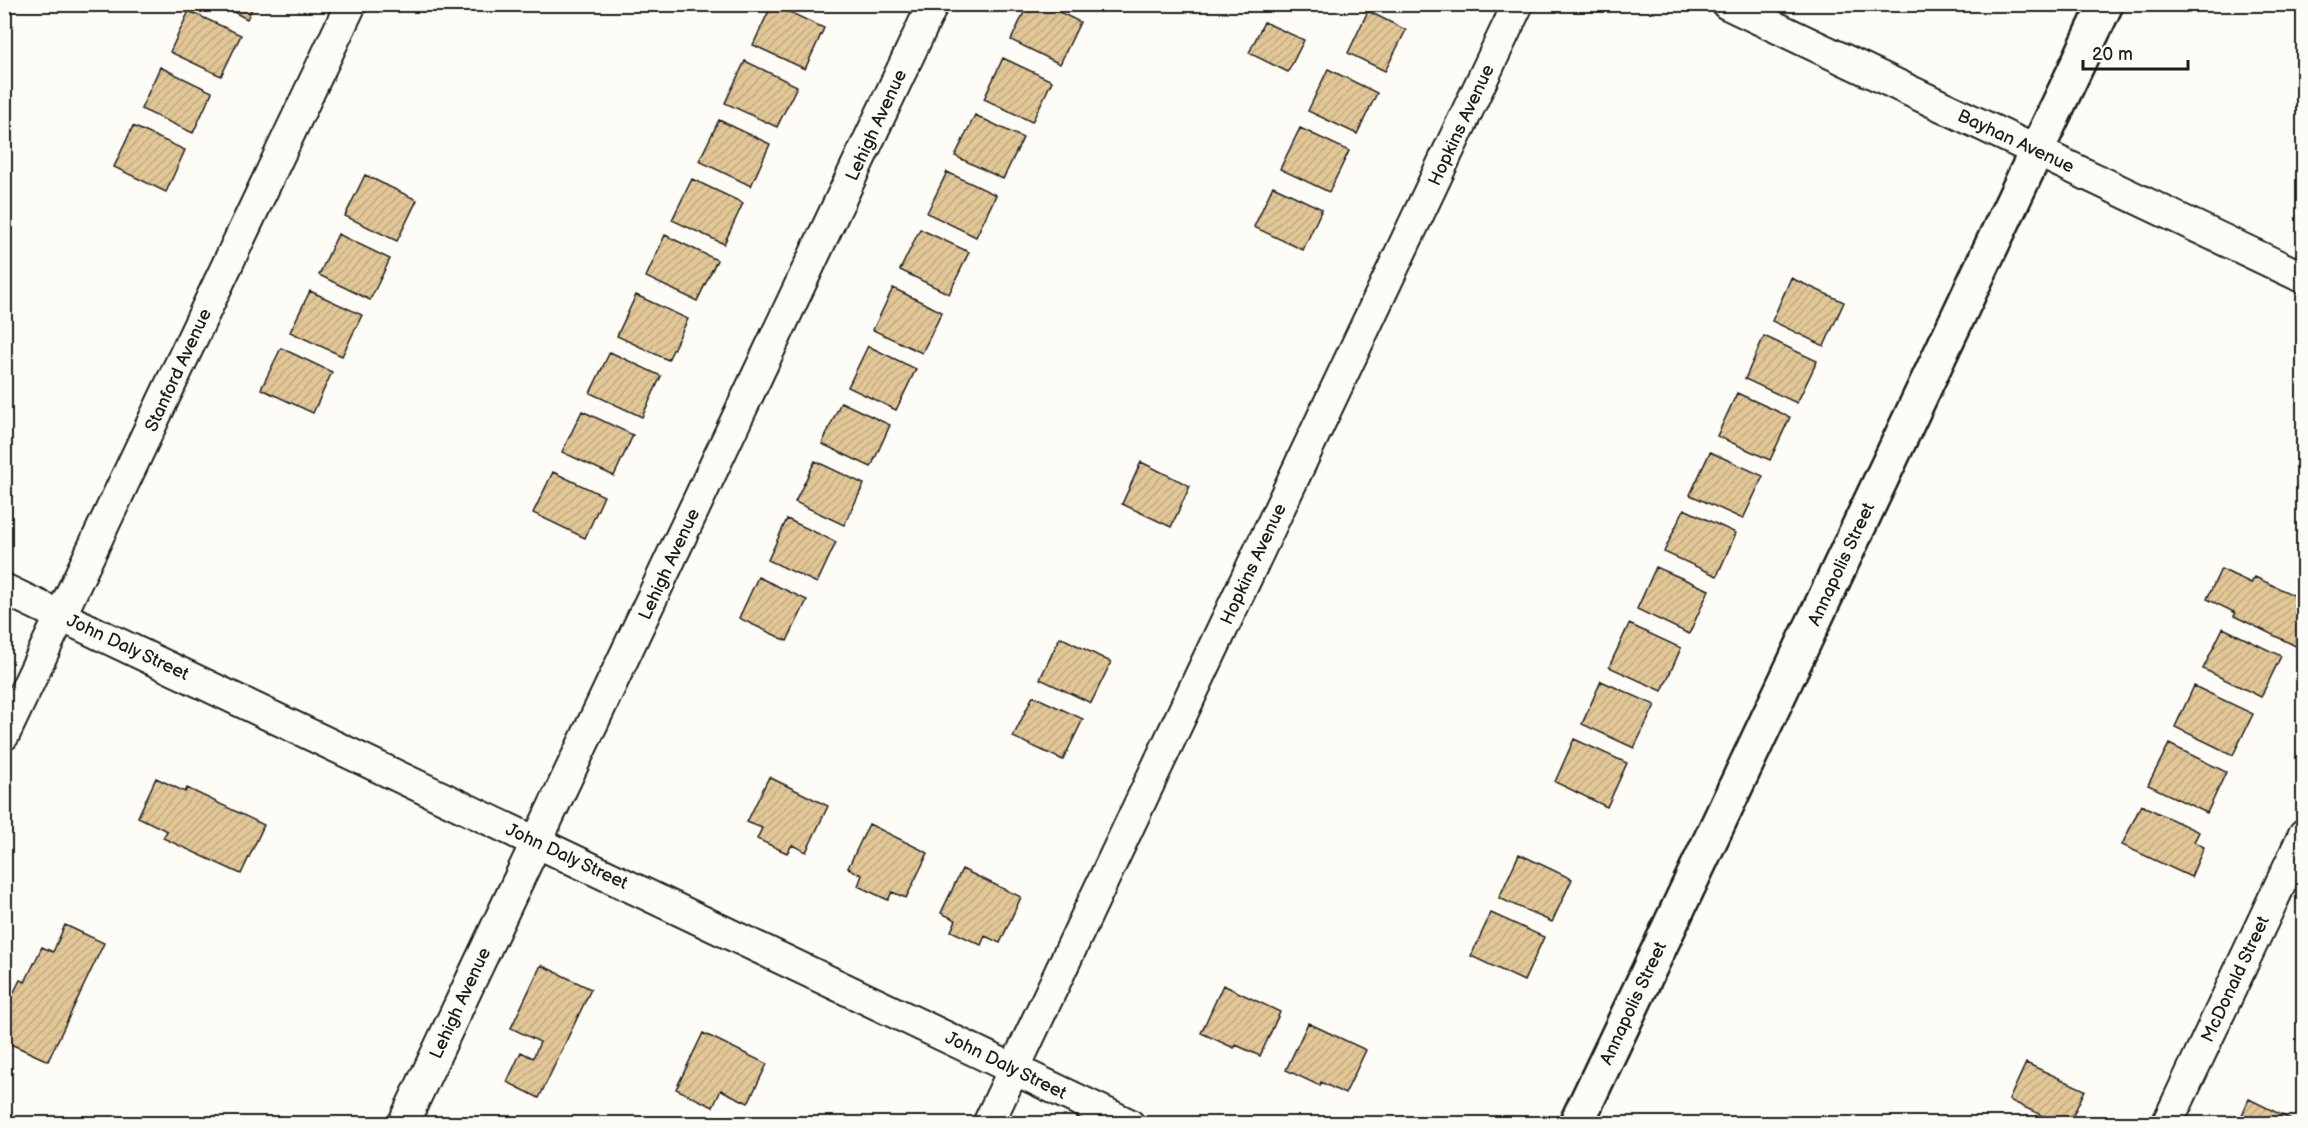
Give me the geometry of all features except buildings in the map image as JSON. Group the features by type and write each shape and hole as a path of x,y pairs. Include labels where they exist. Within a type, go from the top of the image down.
{"street":[{"name":"Stanford Avenue","path":"4,735 351,4"},
{"name":"Lehigh Avenue","path":"403,1124 933,4"},
{"name":"Hopkins Avenue","path":"988,1124 1518,4"},
{"name":"Bayhan Avenue","path":"1728,4 2304,278"},
{"name":"Annapolis Street","path":"1576,1124 2106,4"},
{"name":"John Daly Street","path":"4,589 1129,1124"},
{"name":"McDonald Street","path":"2167,1124 2304,834"}]}
